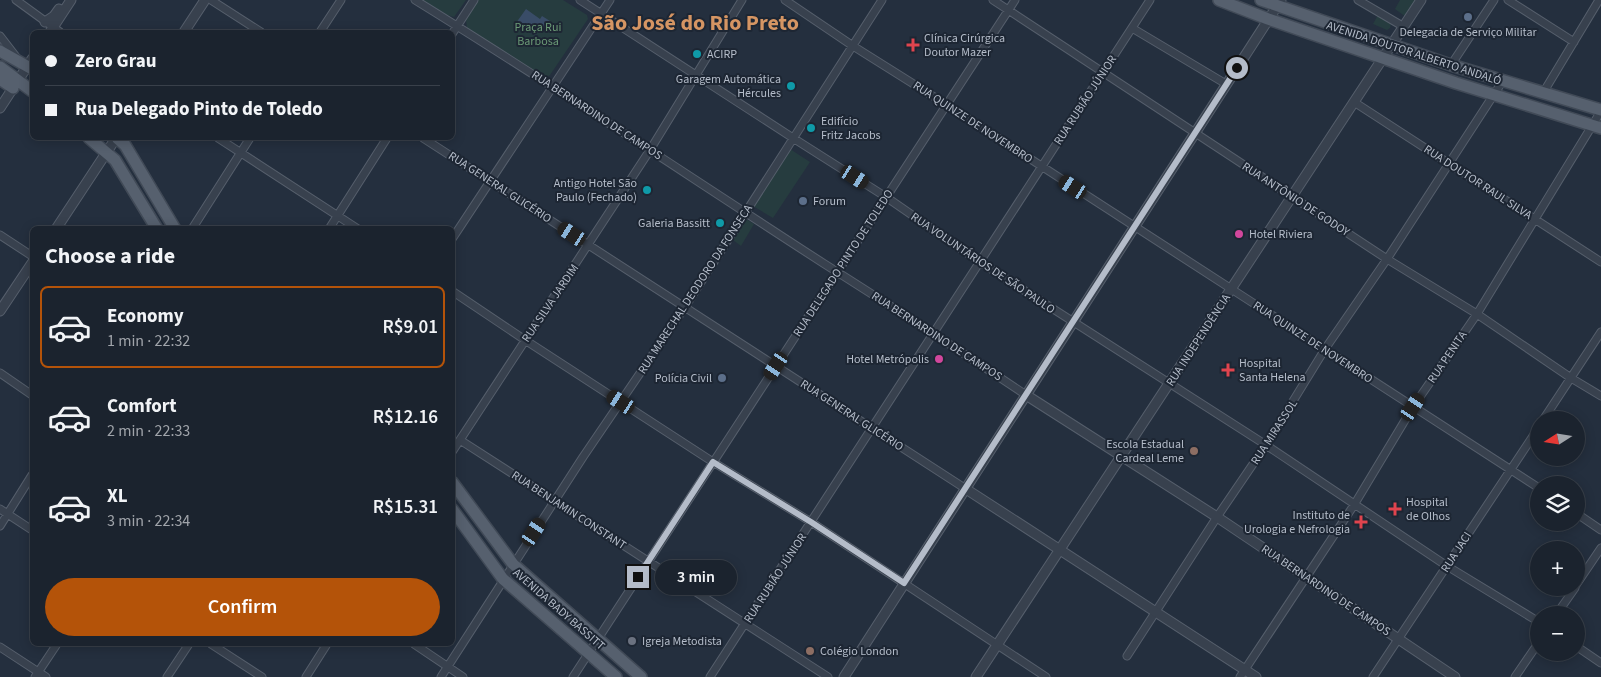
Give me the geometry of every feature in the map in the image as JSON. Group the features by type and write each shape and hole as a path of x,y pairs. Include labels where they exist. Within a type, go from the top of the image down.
{"main road":[{"name":"AVENIDA DOUTOR ALBERTO ANDALÓ","path":"1219,0 1268,19 1494,95 1596,127"},
{"name":"AVENIDA DOUTOR ALBERTO ANDALÓ","path":"1261,0 1279,3 1392,46 1502,82 1601,111"},
{"path":"0,51 28,63"},
{"path":"0,67 16,84"},
{"path":"0,79 30,89"},
{"path":"92,140 115,160 154,226"},
{"path":"119,140 125,145 173,226"},
{"name":"AVENIDA BADY BASSITT","path":"455,486 513,564 641,677"},
{"name":"AVENIDA BADY BASSITT","path":"455,513 503,579 616,677"}],"street":[{"path":"16,0 52,29"},
{"path":"52,29 54,16 64,0"},
{"path":"52,29 71,0"},
{"path":"185,30 205,0"},
{"path":"211,0 258,30"},
{"path":"321,30 341,0"},
{"name":"RUA BERNARDINO DE CAMPOS","path":"415,0 553,86 934,333 1026,395 1217,517 1454,677"},
{"path":"455,30 474,0"},
{"name":"RUA VOLUNTÁRIOS DE SÃO PAULO","path":"580,0 886,197 980,262 1266,445 1447,566 1530,617"},
{"path":"455,234 610,0"},
{"name":"RUA SILVA JARDIM","path":"455,448 650,150 742,0"},
{"name":"RUA QUINZE DE NOVEMBRO","path":"785,0 853,46 1042,166 1530,482"},
{"name":"RUA MARECHAL DEODORO DA FONSECA","path":"441,677 555,500 685,307 882,0"},
{"name":"RUA ANTÔNIO DE GODOY","path":"993,0 1387,259 1476,314 1601,396"},
{"name":"RUA DELEGADO PINTO DE TOLEDO","path":"573,677 1015,0"},
{"name":"RUA RUBIÃO JÚNIOR","path":"710,677 1150,0"},
{"path":"1358,0 1403,28"},
{"path":"1451,65 1494,0"},
{"path":"1508,0 1574,42"},
{"path":"1542,93 1598,0"},
{"name":"RUA INDEPENDÊNCIA","path":"976,677 1420,1"},
{"path":"844,677 1279,3"},
{"path":"1132,28 1226,84"},
{"path":"0,36 28,63 0,108"},
{"name":"RUA MIRASSOL","path":"1127,656 1266,445 1325,349 1387,259 1502,82"},
{"name":"RUA DOUTOR RAUL SILVA","path":"1354,102 1601,262"},
{"name":"RUA PENITA","path":"1242,673 1354,505 1413,407 1476,314 1534,219 1596,127 1601,111"},
{"path":"58,226 115,140"},
{"path":"221,140 354,226"},
{"path":"194,226 249,140"},
{"path":"331,226 386,140"},
{"name":"RUA GENERAL GLICÉRIO","path":"426,140 1156,612 1242,673 1256,677"},
{"path":"0,235 30,255"},
{"path":"0,311 30,266"},
{"path":"455,293 713,462 811,522 1046,677"},
{"path":"1549,411 1601,332"},
{"path":"0,372 30,393"},
{"name":"RUA BENJAMIN CONSTANT","path":"460,440 828,677"},
{"name":"RUA JACI","path":"1373,677 1530,440"},
{"path":"0,526 30,478"},
{"path":"0,509 30,529"},
{"path":"1585,519 1601,530"},
{"path":"1585,572 1601,548"},
{"path":"37,675 55,646"},
{"path":"167,677 188,646"},
{"path":"214,646 262,677"},
{"path":"306,677 326,646"},
{"path":"417,646 463,677"},
{"path":"0,647 37,675 46,677"},
{"path":"1585,652 1601,663"},
{"path":"1516,677 1530,656"}],"green space":[{"path":"423,0 466,0 454,17 447,15"},
{"name":"Praça Rui Barbosa","path":"478,0 563,0 587,15 588,19 550,75 546,78 467,28 466,20"},
{"path":"1400,0 1417,0 1406,17 1395,9"},
{"path":"1378,15 1391,22 1390,28 1387,30 1373,24"},
{"path":"790,149 810,162 773,218 753,206"},
{"path":"746,219 754,224 741,246 733,240"}],"water":[{"path":"526,9 540,19 542,16 550,21 535,36 516,23"}],"place":[{"name":"Delegacia de Serviço Militar","path":"1468,17"},
{"name":"Clínica Cirúrgica Doutor Mazer","path":"913,45"},
{"name":"ACIRP","path":"697,54"},
{"name":"Garagem Automática Hércules","path":"791,86"},
{"name":"Edifício Fritz Jacobs","path":"811,128"},
{"name":"Antigo Hotel São Paulo (Fechado)","path":"647,190"},
{"name":"Forum","path":"803,201"},
{"name":"Galeria Bassitt","path":"720,223"},
{"name":"Hotel Riviera","path":"1239,234"},
{"name":"Hotel Metrópolis","path":"939,359"},
{"name":"Hospital Santa Helena","path":"1228,370"},
{"name":"Polícia Civil","path":"722,378"},
{"name":"Escola Estadual Cardeal Leme","path":"1194,451"},
{"name":"Hospital de Olhos","path":"1395,509"},
{"name":"Instituto de Urologia e Nefrologia","path":"1361,522"},
{"name":"Igreja Metodista","path":"632,641"},
{"name":"Colégio London","path":"810,651"}],"district":[{"name":"São José do Rio Preto","path":"695,22"}],"route":[{"path":"638,577 713,462 811,522 904,583 1237,68"}]}
